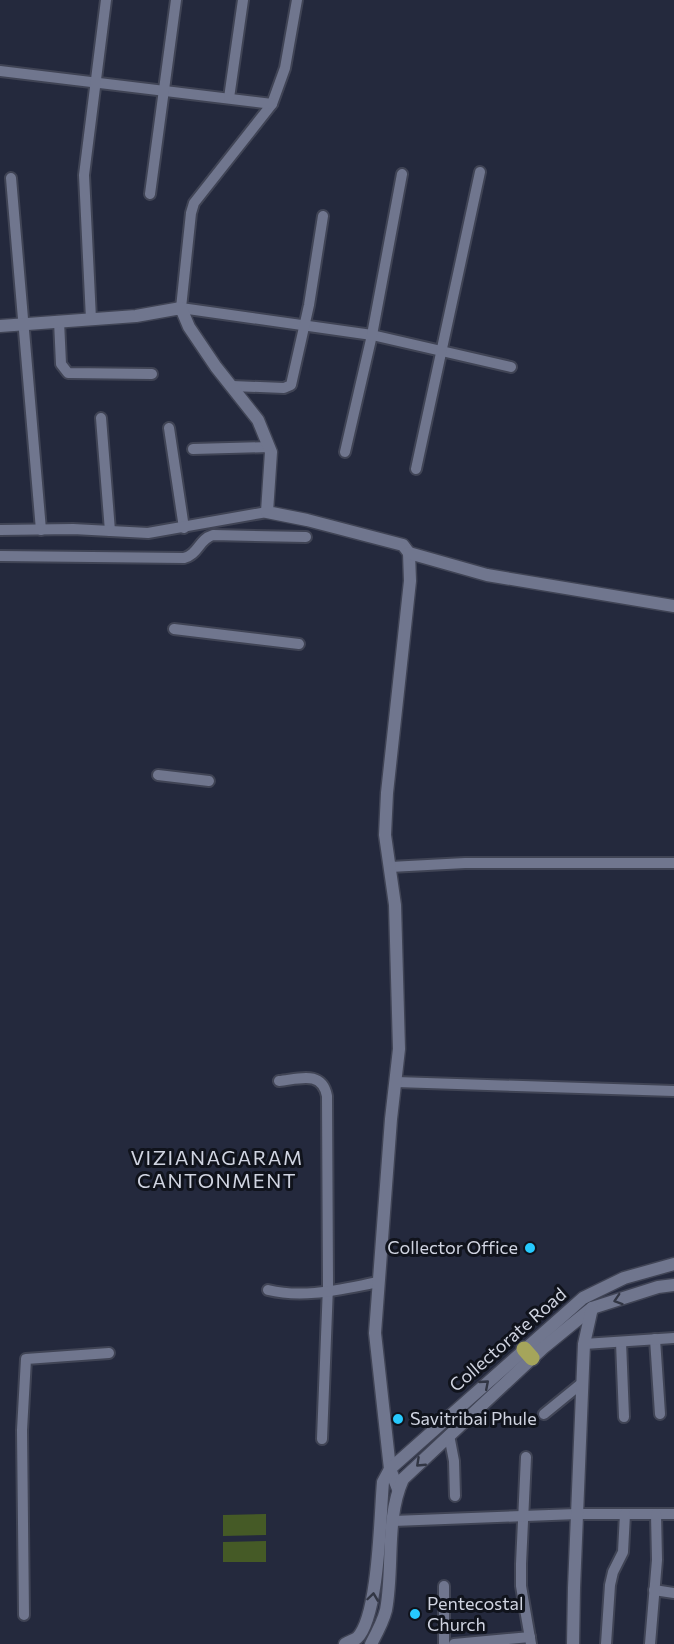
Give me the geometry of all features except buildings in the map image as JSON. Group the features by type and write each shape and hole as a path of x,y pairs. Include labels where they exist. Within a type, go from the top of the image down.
{"street":[{"path":"91,319 84,175 106,0"},
{"path":"150,194 176,0"},
{"path":"229,98 243,0"},
{"path":"267,512 271,452 258,420 216,367 189,327 182,308 191,213 194,203 272,104 285,68 297,0"},
{"path":"0,71 272,104"},
{"path":"416,469 480,172"},
{"path":"345,452 372,335 402,174"},
{"path":"11,178 41,530"},
{"path":"232,386 284,388 291,385 305,326 322,216"},
{"path":"0,326 136,316 182,308 372,335 511,368"},
{"path":"59,321 61,364 64,371 68,373 152,374"},
{"path":"101,418 110,531"},
{"path":"169,428 184,528"},
{"path":"193,450 269,447"},
{"path":"0,530 73,529 148,533 267,512 403,545 409,553 410,581 387,793 386,835 395,905 399,1049 391,1119 375,1333 390,1469 398,1489 395,1497 386,1610 380,1629 365,1642 345,1644"},
{"path":"0,555 184,558 189,557 203,540 213,536 306,537"},
{"path":"409,553 487,575 674,606"},
{"path":"174,628 299,644"},
{"path":"158,775 209,780"},
{"path":"390,867 465,863 674,863"},
{"path":"279,1081 315,1079 326,1087 328,1292 322,1439"},
{"path":"396,1082 674,1090"},
{"name":"Collectorate Road","path":"398,1489 403,1479 449,1436 583,1298 624,1278 674,1264"},
{"path":"651,1270 658,1287"},
{"path":"268,1290 290,1294 328,1292 379,1282"},
{"name":"Collectorate Road","path":"390,1469 528,1354 592,1308 658,1287 674,1285"},
{"path":"573,1644 584,1344 592,1308"},
{"path":"584,1344 674,1338"},
{"path":"655,1339 660,1414"},
{"path":"621,1342 624,1417"},
{"path":"24,1615 22,1430 26,1359 109,1353"},
{"path":"544,1414 582,1383"},
{"path":"449,1436 454,1461 455,1496"},
{"path":"453,1644 530,1641 521,1586 526,1457"},
{"path":"365,1642 374,1597 383,1482 390,1469"},
{"path":"393,1521 577,1514 674,1514"},
{"path":"606,1644 610,1586 613,1572 623,1552 625,1514"},
{"path":"650,1644 657,1560 656,1514"},
{"path":"444,1586 444,1644"},
{"path":"654,1590 674,1593"}],"green space":[{"path":"266,1514 266,1535 223,1536 223,1515"},
{"path":"266,1541 266,1562 223,1562 223,1542"}],"place":[{"name":"Collector Office","path":"530,1248"},
{"name":"Savitribai Phule","path":"398,1419"},
{"name":"Pentecostal Church","path":"415,1614"}],"district":[{"name":"VIZIANAGARAM CANTONMENT","path":"217,1170"}]}
